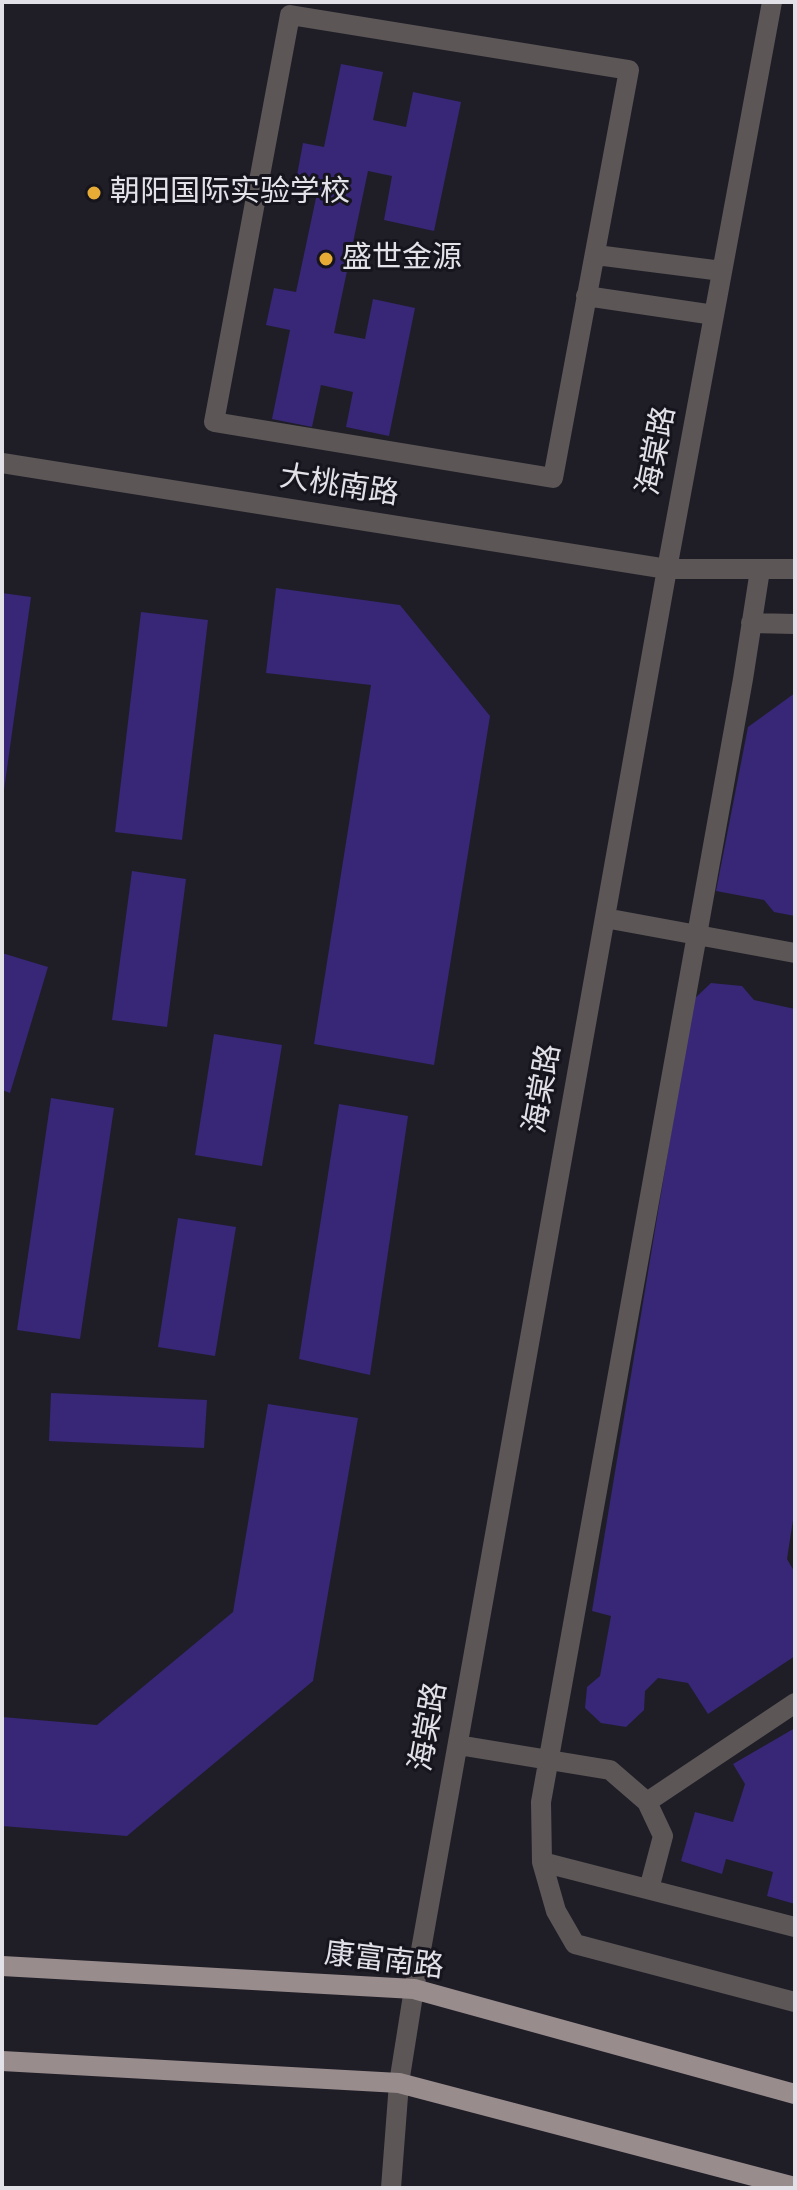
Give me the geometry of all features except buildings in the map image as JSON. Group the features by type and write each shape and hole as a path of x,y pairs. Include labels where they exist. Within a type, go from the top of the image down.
{"main road":[{"name":"康富南路","path":"2,1966 414,1989 795,2094"},
{"path":"2,2061 399,2083 795,2187"}],"street":[{"name":"海棠路","path":"391,2188 399,2083 414,1989 667,569 772,2"},
{"path":"290,15 629,70 586,296 553,478 214,422 290,15"},
{"path":"596,255 722,271"},
{"path":"586,296 714,315"},
{"name":"大桃南路","path":"2,463 667,569 795,569"},
{"path":"760,570 541,1802 542,1862 556,1911 575,1944 795,2002"},
{"path":"751,623 795,624"},
{"path":"605,918 795,953"},
{"path":"647,1802 795,1703"},
{"path":"458,1745 610,1770 647,1802 663,1836 649,1889"},
{"path":"542,1862 795,1927"}],"place":[{"name":"朝阳国际实验学校","path":"94,193"},
{"name":"盛世金源","path":"326,259"}]}
